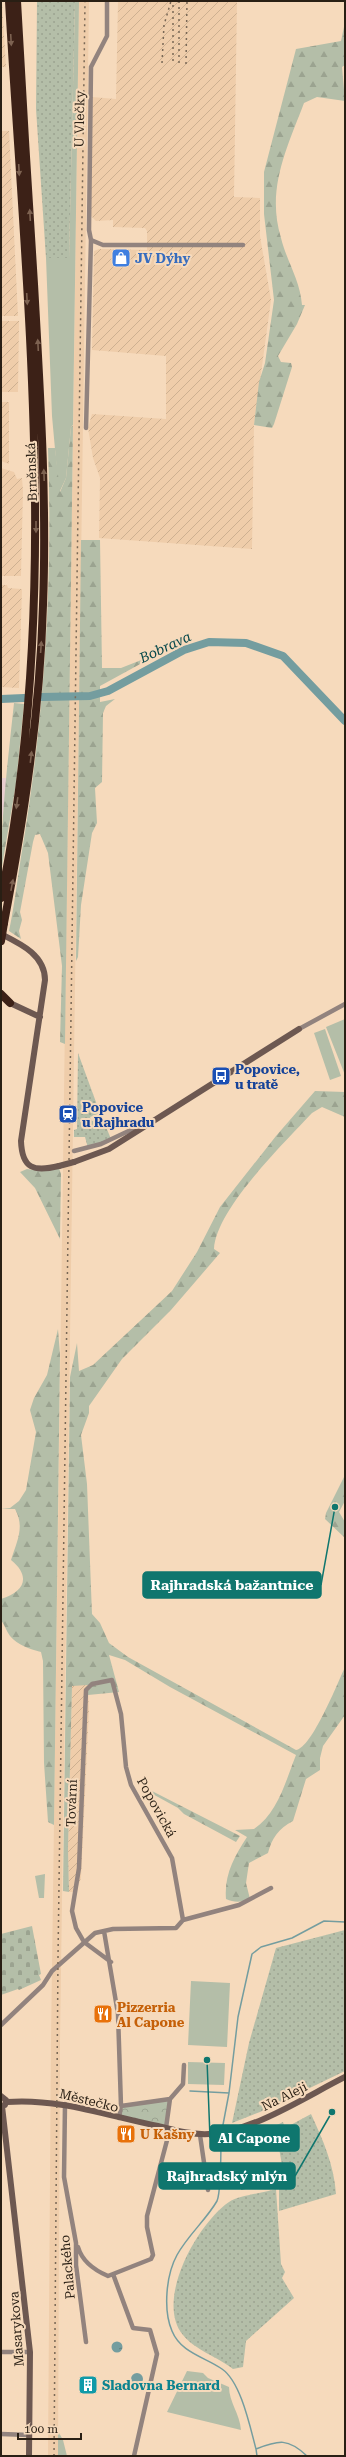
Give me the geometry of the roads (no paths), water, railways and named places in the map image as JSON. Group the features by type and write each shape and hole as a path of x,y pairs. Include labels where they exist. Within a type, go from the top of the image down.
{"highway":[{"name":"Brněnská","path":"1,941 19,844 32,708 30,687 35,615 36,493 32,382 9,1"},
{"name":"Brněnská","path":"1,898 32,708 39,686 44,561 42,432 17,1"},
{"path":"1,994 10,1003"},
{"path":"1,1002 10,1003"}],"street":[{"name":"U Vlečky","path":"86,428 91,240 89,230 91,67 106,36 107,1"},
{"path":"91,240 103,245 243,245"},
{"path":"1,934 32,953 43,964 46,980 21,1141 22,1154 26,1164 35,1168 42,1169 59,1166 95,1156 140,1130 299,1029 345,1004"},
{"path":"10,1003 40,1016"},
{"path":"74,1151 101,1144 134,1128 140,1130"},
{"name":"Popovická","path":"112,1680 121,1714 126,1767 131,1785 172,1858 183,1920"},
{"name":"Tovární","path":"111,1962 84,1942 76,1928 72,1911 79,1868 86,1690 92,1684 112,1680"},
{"path":"1,2025 43,1985 52,1971 95,1933 104,1931 176,1928 183,1920 239,1905 271,1888"},
{"path":"104,1931 111,1962 118,2014 121,2106 119,2118"},
{"path":"76,2243 79,2252 97,2271 108,2276 151,2259 153,2255 147,2227 147,2216 168,2129 170,2099 183,2084 184,2065"},
{"name":"Na Aleji","path":"211,2134 230,2130 270,2115 345,2077"},
{"name":"Masarykova","path":"1,2096 30,2352 29,2456"},
{"name":"Městečko","path":"121,2106 170,2099"},
{"name":"Městečko","path":"3,2105 49,2101 168,2129 200,2135 211,2134"},
{"name":"Palackého","path":"65,2104 65,2192 70,2205 76,2243 76,2265 86,2342"},
{"path":"200,2135 208,2190"},
{"path":"58,2192 65,2192"},
{"path":"113,2274 133,2328 150,2330 157,2352 134,2456"},
{"path":"1,2352 30,2352"},
{"path":"1,2434 29,2435"}],"water":[{"path":"252,2179 256,2181 255,2187 241,2190 242,2181"},
{"path":"117,2341 121,2343 123,2347 121,2351 117,2353 113,2351 111,2347 113,2343"},
{"path":"137,2373 141,2375 143,2379 141,2383 137,2385 133,2383 131,2379 133,2375"}],"waterway":[{"name":"Bobrava","path":"42,697 90,696 108,691 184,650 209,642 246,643 283,656 345,721"},
{"name":"Bobrava","path":"1,699 24,698"},
{"path":"222,2130 229,2093 238,2017 252,1954 261,1947 292,1938 324,1921 345,1922"},
{"path":"190,2091 229,2093"},
{"path":"221,2134 220,2179 217,2201 208,2215 181,2248 173,2263 168,2282 167,2313 172,2331 181,2345 187,2350 222,2369 229,2375 240,2394 248,2417 256,2449"},
{"path":"345,2158 345,2183"},
{"path":"257,2456 256,2449 283,2442 294,2446 307,2456"}],"railway":[{"path":"54,2456 58,1957 85,1"},
{"path":"162,63 164,25 171,1"},
{"path":"179,1 179,64"},
{"path":"186,64 187,1"},
{"path":"173,5 173,64"}],"place":[{"name":"JV Dýhy","path":"121,258"},
{"name":"Popovice, u tratě","path":"221,1076"},
{"name":"Popovice u Rajhradu","path":"68,1114"},
{"name":"Rajhradská bažantnice","path":"335,1507"},
{"name":"Pizzerria Al Capone","path":"103,2014"},
{"name":"Al Capone","path":"207,2060"},
{"name":"Rajhradský mlýn","path":"332,2112"},
{"name":"U Kašny","path":"126,2134"},
{"name":"Sladovna Bernard","path":"88,2385"}]}
